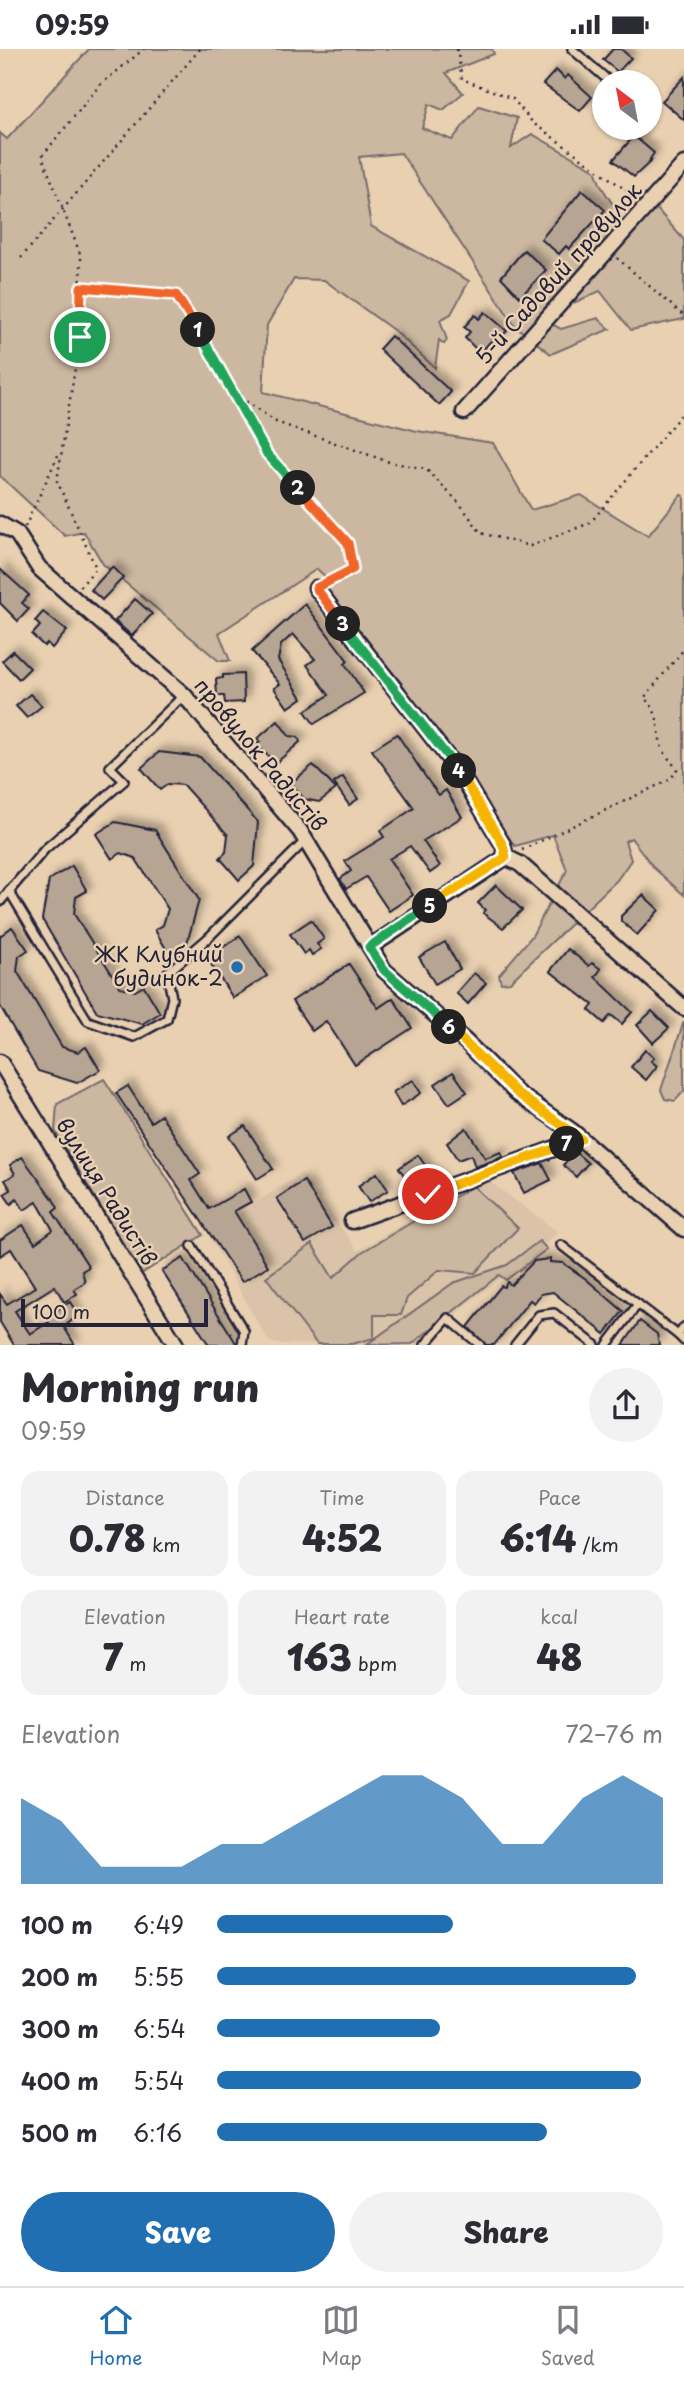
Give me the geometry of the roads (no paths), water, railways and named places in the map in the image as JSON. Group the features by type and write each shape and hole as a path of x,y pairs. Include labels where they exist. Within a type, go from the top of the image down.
{"street":[{"name":"5-й Садовий провулок","path":"464,412 684,164"},
{"name":"провулок Радистів","path":"0,524 18,534 39,568 72,594 184,695 306,840 384,970 466,1042 517,1093 581,1139 684,1229"},
{"path":"316,588 460,773 503,845 506,857 520,864 684,1009"},
{"path":"369,947 506,857"},
{"name":"вулиця Радистів","path":"0,1062 176,1345"},
{"path":"352,1221 581,1139"}],"lane":[{"path":"572,49 597,70"},
{"path":"0,902 45,849 124,781 110,767 184,695"},
{"path":"9,891 88,1021 134,1037 167,1019 172,998 167,973 208,938 306,840"},
{"path":"561,1244 681,1338 684,1327"},
{"path":"192,1246 244,1331 242,1345"},
{"path":"607,1345 638,1304"},
{"path":"515,1345 539,1315 554,1313 595,1345"},
{"path":"425,1345 448,1318 480,1345"}],"place":[{"name":"ЖК Клубний будинок-2","path":"237,967"}]}
